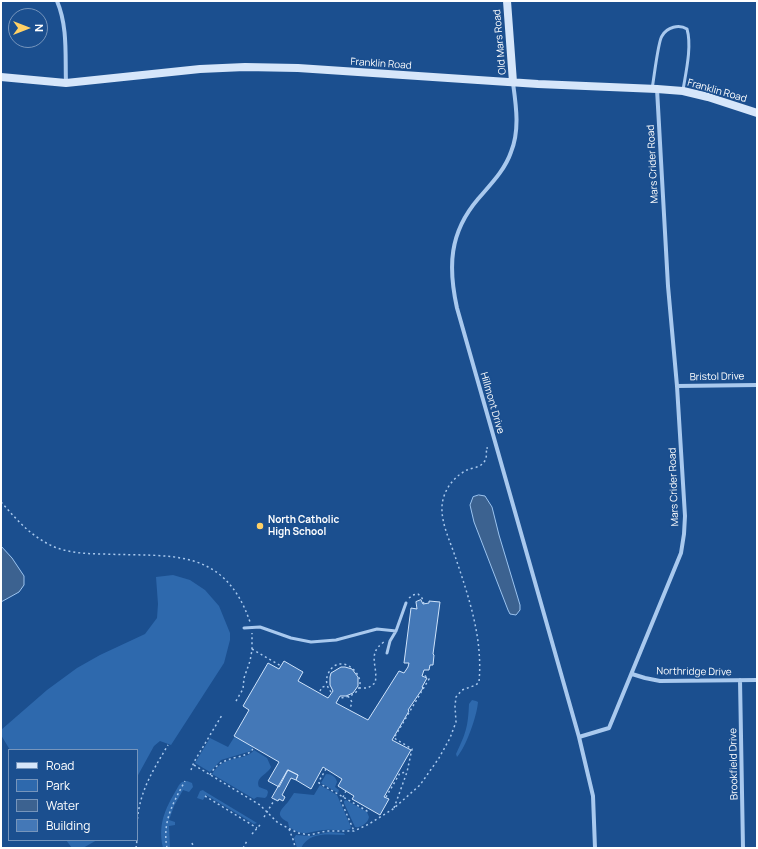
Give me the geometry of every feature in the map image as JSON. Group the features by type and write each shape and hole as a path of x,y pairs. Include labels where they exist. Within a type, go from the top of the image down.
{"street":[{"path":"57,1 63,20 65,36 66,83"},
{"name":"Old Mars Road","path":"507,1 513,82"},
{"name":"Franklin Road","path":"2,75 66,83 200,69 245,67 328,70 682,91 708,97 757,113"},
{"name":"Hillmont Drive","path":"513,82 516,118 512,152 502,170 469,210 460,226 454,245 451,280 459,316 580,737"},
{"name":"Mars Crider Road","path":"580,737 609,728 681,553 684,534 685,516 677,386 668,286 655,89"},
{"name":"Bristol Drive","path":"677,386 757,384"},
{"name":"Northridge Drive","path":"632,674 660,681 757,680"},
{"name":"Brookfield Drive","path":"740,680 744,848"},
{"path":"580,737 593,796 595,848"}],"lane":[{"path":"655,89 661,36 668,30 682,26 687,29 689,36 687,66 682,91"},
{"path":"387,654 391,639 396,631 406,603"},
{"path":"244,628 260,627 291,638 311,642 347,638 377,629 396,631"}],"path":[{"path":"194,765 260,805 278,823 298,833 308,835 326,831 354,831 369,824 393,809 420,784 433,767 454,729 456,722 456,697 462,690 476,685 479,682 479,649 475,622 445,524 442,507 445,494 452,482 462,473 482,464 486,458 486,448 488,448"},
{"path":"1,502 28,532 57,548 81,553 177,557 193,560 206,565 221,575 238,594 245,607 251,627 252,649 250,661 244,678 243,689 236,701"},
{"path":"406,603 411,596 416,594 420,595 424,604"},
{"path":"358,688 368,688 374,684 376,675 374,661 376,651 383,642 391,639"},
{"path":"252,649 281,666"},
{"path":"331,692 327,686 329,672 336,666 345,665 352,667 358,674 360,681 358,688 354,693 340,698"},
{"path":"393,809 407,772 412,749 394,738 429,679 423,674"},
{"path":"320,691 322,687 327,686"},
{"path":"348,696 352,702 350,709"},
{"path":"191,770 222,714"},
{"path":"138,808 144,787 168,746"},
{"path":"210,775 220,762 251,753 254,747"},
{"path":"326,769 319,783 367,811 370,810"},
{"path":"386,796 400,773 407,772"},
{"path":"167,848 165,832 167,818 172,804 185,781"},
{"path":"346,791 341,801 354,831"},
{"path":"205,796 257,828"},
{"path":"264,817 275,799"},
{"path":"252,834 260,825"},
{"path":"289,829 295,848"},
{"path":"243,848 247,841"},
{"path":"192,843 194,848"}],"green space":[{"path":"173,575 190,580 205,590 219,606 230,633 230,640 224,663 171,745 160,741 154,746 138,775 138,749 9,749 1,735 1,730 47,690 77,668 100,655 145,634 157,618 158,604 156,577"},
{"path":"472,700 478,702 476,715 467,739 457,757 456,754 466,730 469,704"},
{"path":"235,736 253,747 251,751 221,760 210,772 195,763 210,738 228,747"},
{"path":"254,750 267,758 271,767 260,778 258,784 259,787 267,790 268,792 265,798 257,797 254,799 212,774 217,767 223,763 246,756"},
{"path":"326,774 332,775 336,779 337,782 335,787 339,790 338,793 321,783"},
{"path":"187,781 192,783 193,787 189,792 183,790 174,806 169,820 175,822 175,825 169,826 170,848 163,848 161,830 164,815 179,785 182,782"},
{"path":"320,785 337,795 351,827 350,829 303,833 289,827 288,822 281,817 281,810 294,793 314,795"},
{"path":"203,790 257,823 254,824 206,795 203,800 197,798 200,791"},
{"path":"346,800 367,812 369,817 364,825 355,827 344,803"},
{"path":"329,832 344,833 345,835 315,836 309,839 301,848 297,848 294,838 296,835 311,836"},
{"path":"67,841 95,841 83,848 72,848"}],"water":[{"path":"479,495 485,496 492,507 520,605 520,610 516,615 510,614 508,610 474,522 470,505 473,497"},
{"path":"1,546 12,558 24,576 24,585 19,592 1,602"}],"building":[{"path":"421,600 423,604 429,603 429,601 440,602 433,654 433,665 430,665 429,670 424,670 422,676 427,678 422,687 423,688 408,710 409,711 392,740 411,750 384,797 389,799 380,815 352,799 354,796 338,786 342,779 323,767 311,789 296,780 298,775 288,770 279,787 268,781 279,762 234,736 249,710 243,706 268,663 279,669 284,661 303,672 298,681 328,698 333,691 330,685 331,673 341,667 352,669 358,677 358,686 353,693 346,696 340,696 336,703 368,720 399,671 404,673 408,667 409,663 404,663 411,608 417,609 416,602"},
{"path":"288,770 298,775 296,780 291,778 282,795 285,797 283,801 279,799 278,801 272,798"}],"place":[{"name":"North Catholic High School","path":"260,526"}]}
